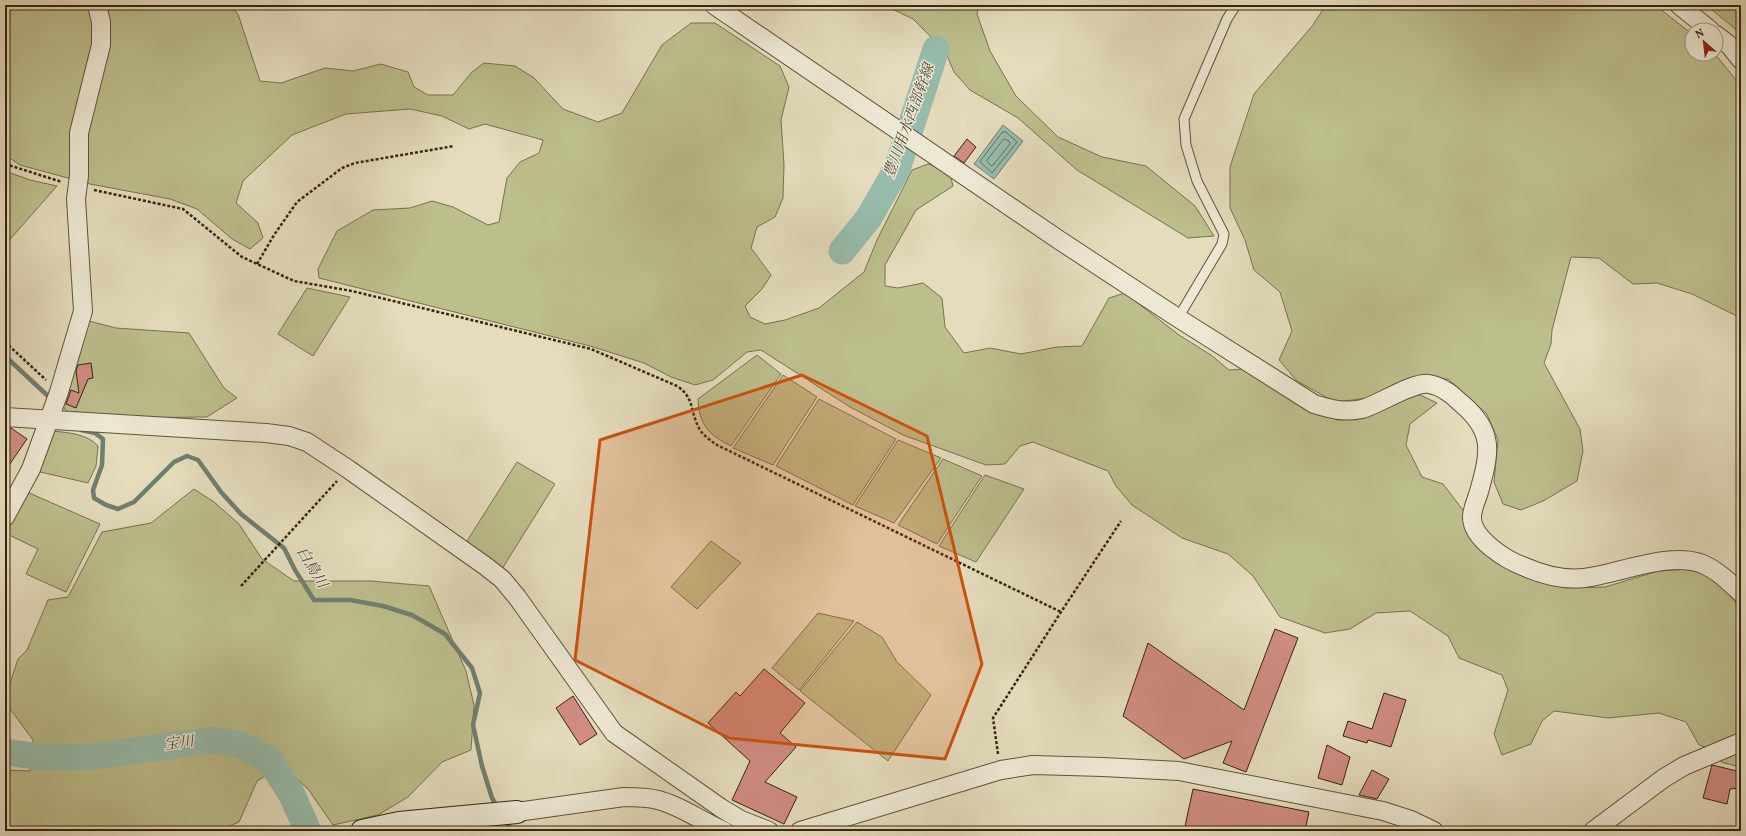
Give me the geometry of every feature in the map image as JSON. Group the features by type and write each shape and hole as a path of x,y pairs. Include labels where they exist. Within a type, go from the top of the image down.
{"street":[{"path":"5,517 31,469 50,419 60,392 83,311 76,199 78,187 79,133 101,45 101,22 97,5"},
{"path":"714,5 1059,240 1178,318 1314,404 1332,410 1347,411 1363,409 1417,386 1428,384 1447,391 1476,415 1485,432 1489,451 1472,517 1474,528 1482,540 1509,559 1524,567 1556,577 1583,578 1673,560 1699,563 1719,573 1741,593"},
{"path":"1679,5 1700,22"},
{"path":"1724,41 1741,60"},
{"path":"5,417 289,436 307,442 348,469 502,579 517,597 614,733 721,808 741,820 769,831"},
{"path":"1593,831 1664,778 1684,766 1741,742"},
{"path":"800,831 1000,770 1033,765 1179,771 1383,812 1411,820 1434,831"},
{"path":"362,831 399,823 496,815 624,797 641,797 659,800 724,831"}],"lane":[{"path":"1178,318 1222,244 1224,234 1197,181 1186,145 1184,118 1227,19 1236,5"}],"path":[{"path":"257,264 274,235 297,202 342,168 355,163 454,146"},
{"path":"5,164 78,187 183,209 242,257 294,281 352,291 591,349 685,391 691,402 698,427 705,436 715,444 1060,612"},
{"path":"5,342 60,392"},
{"path":"242,586 348,469"},
{"path":"1000,770 994,718 1060,612 1121,521"}],"highlighted area":[{"path":"802,375 927,436 982,664 945,759 729,738 575,660 600,440"}],"shaded area":[{"path":"5,5 230,5 238,14 260,81 281,83 325,68 353,71 381,64 408,72 414,87 428,95 453,95 472,72 484,63 515,66 534,78 563,109 598,122 622,113 662,45 691,23 715,23 780,66 789,87 781,120 784,165 783,198 775,217 757,227 751,248 771,275 762,289 745,306 750,317 765,324 785,320 819,308 864,272 877,240 912,170 928,164 949,170 953,186 916,210 885,265 885,286 898,288 923,283 942,298 945,327 964,353 990,348 1021,354 1057,347 1082,346 1109,298 1125,293 1179,335 1211,355 1229,370 1248,369 1294,398 1337,420 1365,418 1402,398 1420,395 1437,403 1410,424 1406,445 1422,477 1443,484 1463,510 1470,531 1485,554 1526,577 1565,588 1605,587 1658,571 1690,569 1717,580 1741,609 1741,738 1708,748 1699,745 1686,722 1659,713 1608,718 1554,711 1542,721 1531,744 1502,755 1494,734 1508,690 1502,675 1459,658 1448,636 1410,611 1376,613 1350,629 1325,633 1280,617 1253,576 1228,554 1182,538 1132,505 1116,486 1108,471 1033,442 1020,446 1005,464 986,465 903,435 850,407 761,350 747,352 713,380 695,385 671,377 644,363 590,346 319,278 318,269 337,231 373,210 410,208 432,201 453,207 488,225 499,222 507,178 520,162 539,153 543,140 485,124 469,129 442,116 410,109 346,114 292,135 243,181 236,203 258,223 263,238 250,249 232,239 197,209 170,199 90,184 20,165 5,155"},
{"path":"884,5 978,5 977,14 990,51 1016,96 1058,137 1102,157 1146,166 1195,206 1214,236 1188,238 1077,170 1018,118 970,90 954,72 945,51 913,19"},
{"path":"1326,5 1655,5 1684,28 1684,62 1722,62 1741,86 1741,318 1692,294 1657,283 1633,284 1599,258 1571,257 1552,330 1551,344 1544,363 1580,429 1583,451 1577,481 1543,501 1521,510 1503,504 1494,482 1498,440 1487,414 1448,379 1420,378 1370,398 1335,402 1297,381 1279,360 1292,331 1280,292 1254,270 1245,240 1230,208 1230,167 1254,94 1313,25"},
{"path":"1706,5 1741,5 1741,34 1739,32"},
{"path":"5,171 30,180 57,186 5,245"},
{"path":"307,288 350,297 313,356 278,334"},
{"path":"89,321 116,328 189,333 224,388 237,398 207,417 85,418 67,413 60,400"},
{"path":"757,355 781,374 731,446 717,438 707,428 700,416 698,399"},
{"path":"783,375 817,397 773,465 733,448"},
{"path":"819,399 896,439 853,505 776,466"},
{"path":"54,431 72,433 89,439 98,446 96,466 88,483 36,471"},
{"path":"898,440 941,458 894,523 855,506"},
{"path":"943,459 982,476 937,544 898,525"},
{"path":"517,462 555,484 502,569 467,541"},
{"path":"985,475 1024,489 976,562 939,546"},
{"path":"194,489 214,502 239,524 262,559 294,581 371,581 429,586 466,671 474,705 471,750 442,762 408,797 378,815 333,825 308,789 282,766 257,781 239,822 217,831 179,831 157,827 124,831 5,831 5,770 30,771 33,740 5,702 5,698 18,659 27,650 48,600 68,597 102,532 151,523"},
{"path":"27,492 100,524 66,592 26,574 38,549 5,533 5,529"},
{"path":"711,541 741,563 697,609 671,587"},
{"path":"818,613 854,621 799,690 772,668"},
{"path":"857,622 882,637 897,662 931,695 888,761 800,691"},
{"path":"1741,747 1741,767 1720,761 1720,758"}],"water":[{"path":"1003,125 1023,141 994,179 974,164"}],"building":[{"path":"967,139 976,147 964,163 954,156"},
{"path":"91,363 93,378 88,379 76,408 66,404 71,390 79,393 76,371 78,365"},
{"path":"5,428 11,428 27,439 5,471"},
{"path":"1275,629 1298,638 1246,772 1223,763 1232,741 1184,759 1123,716 1148,643 1244,710"},
{"path":"764,669 805,703 780,733 796,747 765,782 797,797 784,824 732,800 750,761 708,723 736,692 740,696"},
{"path":"1384,693 1406,700 1391,747 1368,740 1367,743 1343,736 1348,721 1372,729"},
{"path":"573,696 597,734 580,745 556,708"},
{"path":"1327,745 1350,757 1342,785 1318,778"},
{"path":"1712,765 1741,772 1741,788 1730,789 1727,804 1703,798"},
{"path":"1372,770 1389,779 1377,799 1359,795"},
{"path":"1193,789 1309,812 1305,831 1184,831"}],"waterway":[{"name":"豊川用水西部幹線","path":"842,251 868,219 897,169 936,49"},
{"name":"白鳥川","path":"5,356 49,397"},
{"name":"白鳥川","path":"81,430 95,433 103,439 102,465 93,490 94,498 106,505 118,509 134,502 174,462 187,456 198,460 221,492 241,514 284,548 295,570 314,600 350,600 383,606 412,615 445,634 472,668 480,693 473,725 482,766 492,798 498,808"},
{"name":"宝川","path":"5,752 41,757 89,757 212,740 237,744 256,752 271,762 292,795 308,831"},
{"name":"白鳥川","path":"505,820 512,831"}]}
